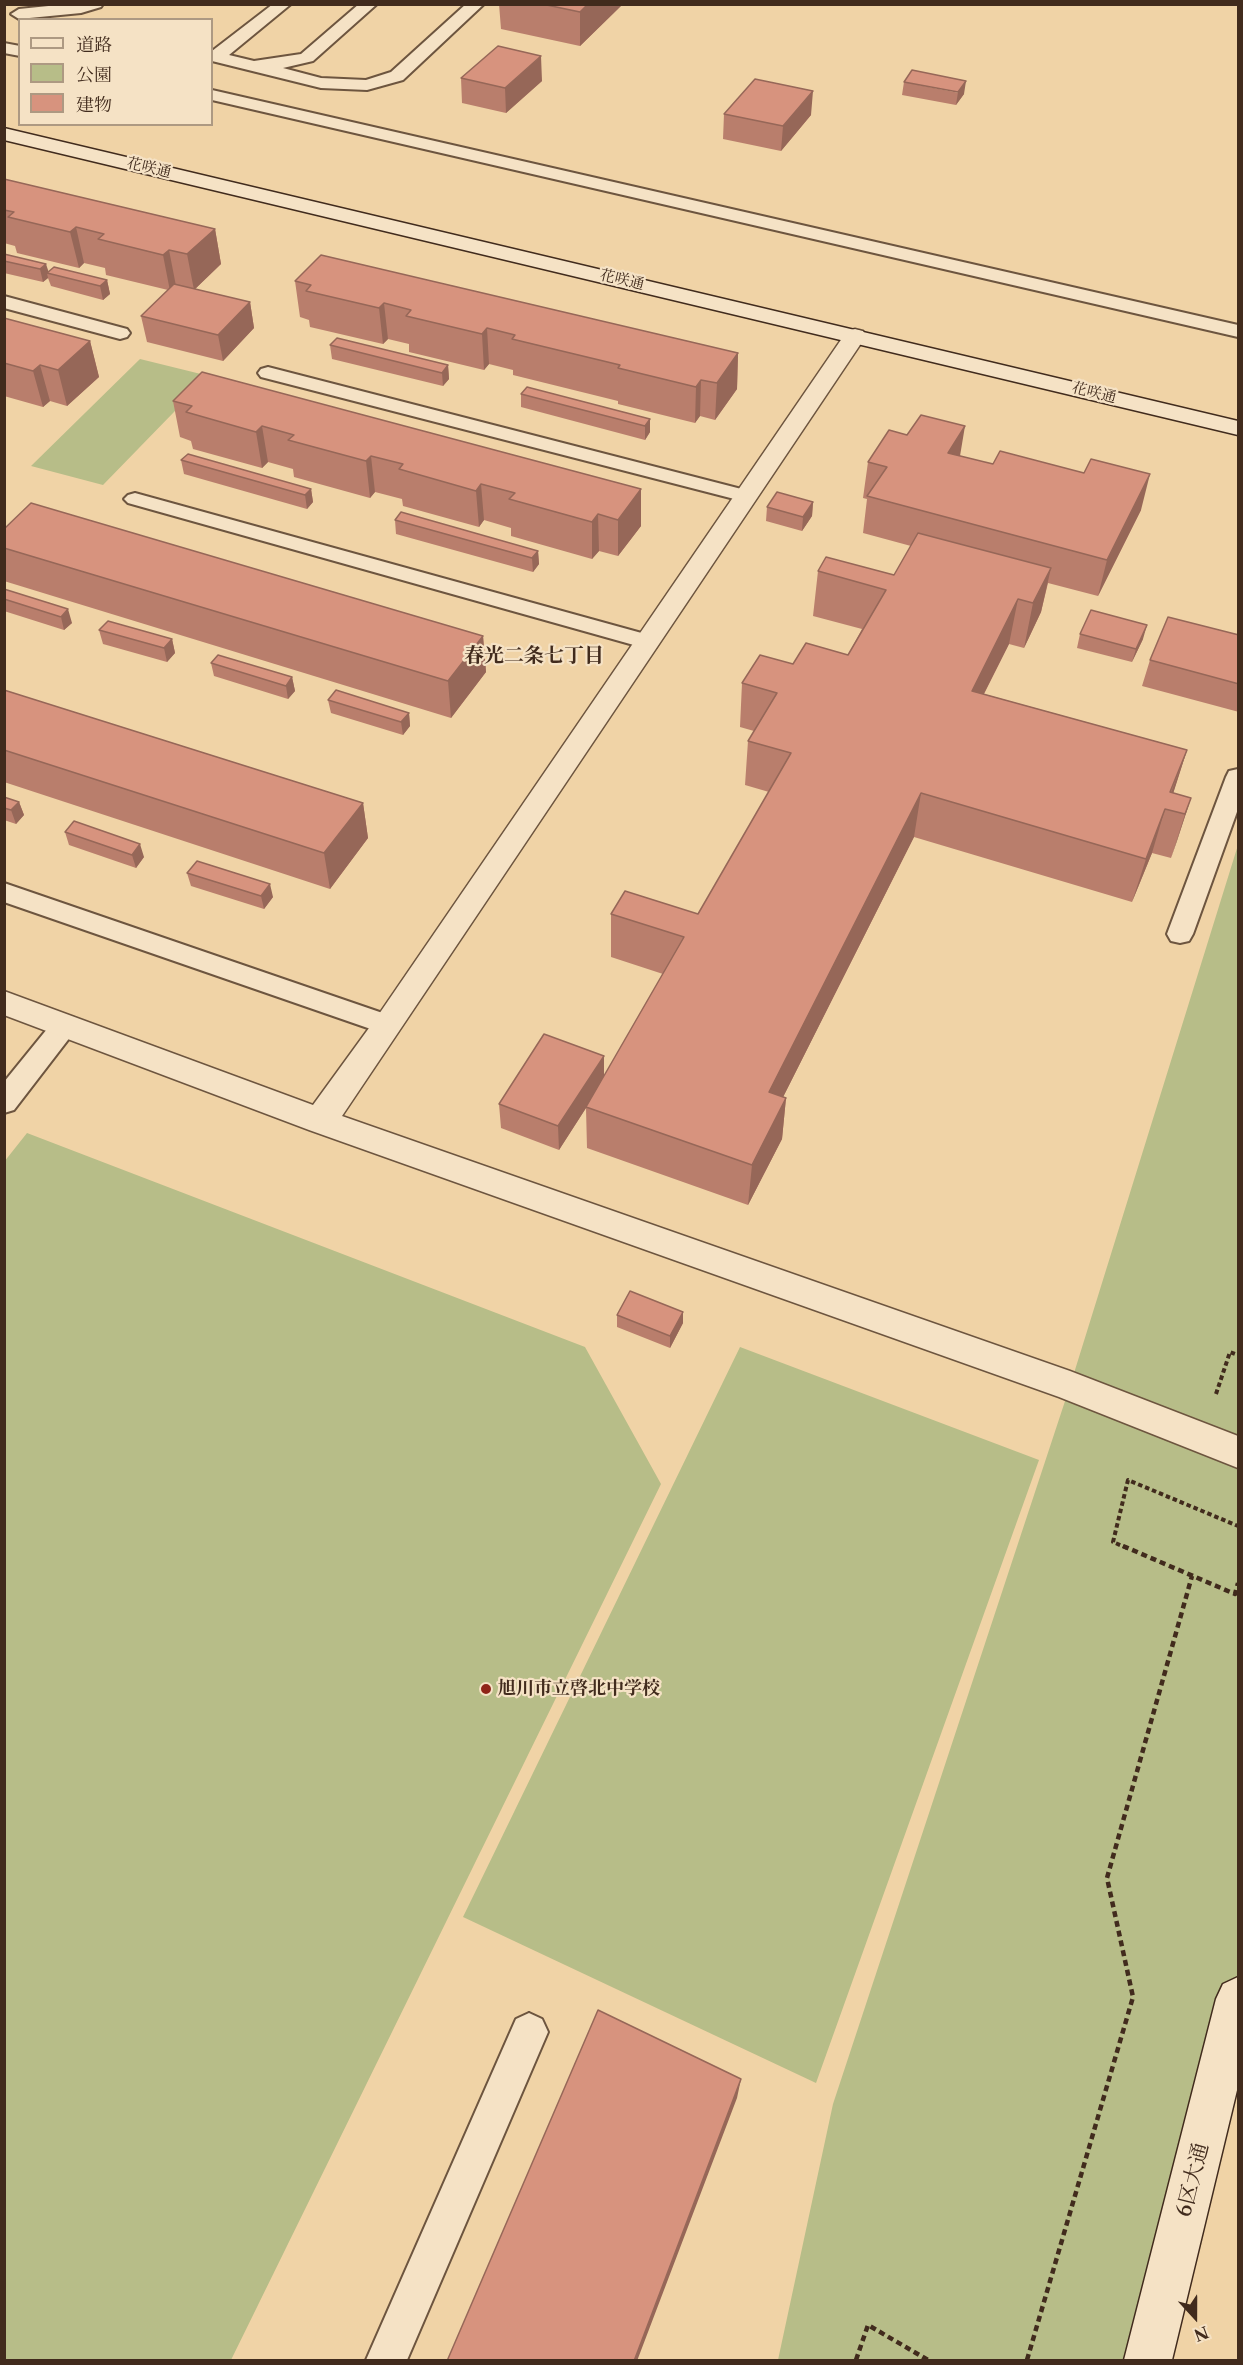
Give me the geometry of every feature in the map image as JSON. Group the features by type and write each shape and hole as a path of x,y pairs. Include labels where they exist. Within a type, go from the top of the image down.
{"street":[{"name":"花咲通","path":"4,134 1239,428"},
{"path":"320,1121 388,1025 855,336"},
{"path":"4,1002 320,1121 1070,1386 1239,1452"},
{"name":"6区大通","path":"1148,2361 1239,1999"}],"lane":[{"path":"12,12 81,8 95,4"},
{"path":"214,57 283,4"},
{"path":"254,66 281,64 307,58 369,4"},
{"path":"214,57 321,83 367,85 397,76 476,4"},
{"path":"12,12 37,18"},
{"path":"213,95 1239,331"},
{"path":"4,302 120,333"},
{"path":"268,373 746,496"},
{"path":"135,498 648,642"},
{"path":"1180,934 1239,777"},
{"path":"4,892 388,1025"},
{"path":"4,1102 65,1025"},
{"path":"386,2361 529,2032"}],"path":[{"path":"1213,1403 1230,1352 1239,1355"},
{"path":"1239,1526 1128,1480 1113,1542 1235,1594 1239,1583"},
{"path":"1027,2361 1132,1997 1107,1878 1192,1576"},
{"path":"856,2361 868,2325 928,2361"}],"green space":[{"path":"140,359 209,376 103,485 31,466"},
{"path":"1238,845 1238,1999 1148,2360 778,2360 833,2104 1070,1386"},
{"name":"旭川市立啓北中学校","path":"27,1133 585,1347 661,1484 231,2360 5,2360 4,1162"},
{"path":"740,1347 1039,1460 816,2083 463,1917"}],"building":[{"path":"542,4 588,4 580,12"},
{"path":"498,46 541,56 505,88 461,78"},
{"path":"912,70 966,81 958,92 904,82"},
{"path":"755,79 813,91 783,126 724,114"},
{"path":"4,179 215,229 187,254 169,250 163,255 98,239 104,234 76,227 70,232 8,217 14,212 4,210"},
{"path":"4,254 46,264 40,269 4,261"},
{"path":"321,255 738,353 717,383 701,380 696,387 618,368 620,365 512,339 515,335 487,328 482,334 406,316 411,310 384,303 379,308 306,291 311,285 295,281"},
{"path":"54,267 107,280 100,286 47,273"},
{"path":"174,284 250,302 218,335 141,316"},
{"path":"4,318 90,341 58,370 40,365 33,371 4,363"},
{"path":"337,338 448,365 442,373 330,345"},
{"path":"202,372 641,489 618,520 598,514 592,522 509,499 515,493 481,484 476,491 399,469 403,464 371,456 366,461 288,440 294,435 262,426 256,432 186,412 192,406 173,401"},
{"path":"527,387 650,419 645,426 521,394"},
{"path":"921,415 965,426 948,453 993,464 1000,451 1084,473 1091,459 1150,474 1107,560 867,496 887,467 868,462 889,430 907,435"},
{"path":"188,454 311,489 305,495 181,460"},
{"path":"777,492 813,502 803,517 767,507"},
{"path":"31,503 483,636 448,681 4,548 4,529"},
{"path":"401,512 538,551 532,558 395,520"},
{"path":"918,533 1051,568 1033,603 1018,599 972,691 1187,750 1170,792 1191,798 1185,814 1165,809 1146,859 921,793 769,1092 786,1098 752,1165 586,1107 684,937 611,914 625,891 698,914 791,753 748,741 777,693 742,683 760,655 793,664 806,643 848,655 886,590 818,571 826,557 894,575"},
{"path":"4,589 68,609 61,617 4,599"},
{"path":"1091,610 1147,625 1136,649 1080,634"},
{"path":"1168,617 1239,635 1239,684 1150,660"},
{"path":"108,621 172,639 164,648 99,630"},
{"path":"218,655 292,677 286,686 211,663"},
{"path":"4,690 363,803 324,853 4,750"},
{"path":"336,690 409,713 401,722 328,700"},
{"path":"4,797 19,802 11,810 4,808"},
{"path":"74,821 140,844 132,855 65,832"},
{"path":"197,861 270,884 261,896 187,873"},
{"path":"544,1034 604,1056 558,1126 499,1104"},
{"path":"630,1291 683,1312 670,1336 617,1315"},
{"path":"598,2010 741,2079 634,2361 447,2361"}],"place":[{"name":"旭川市立啓北中学校","path":"486,1689"}],"district":[{"name":"春光二条七丁目","path":"534,656"}]}
